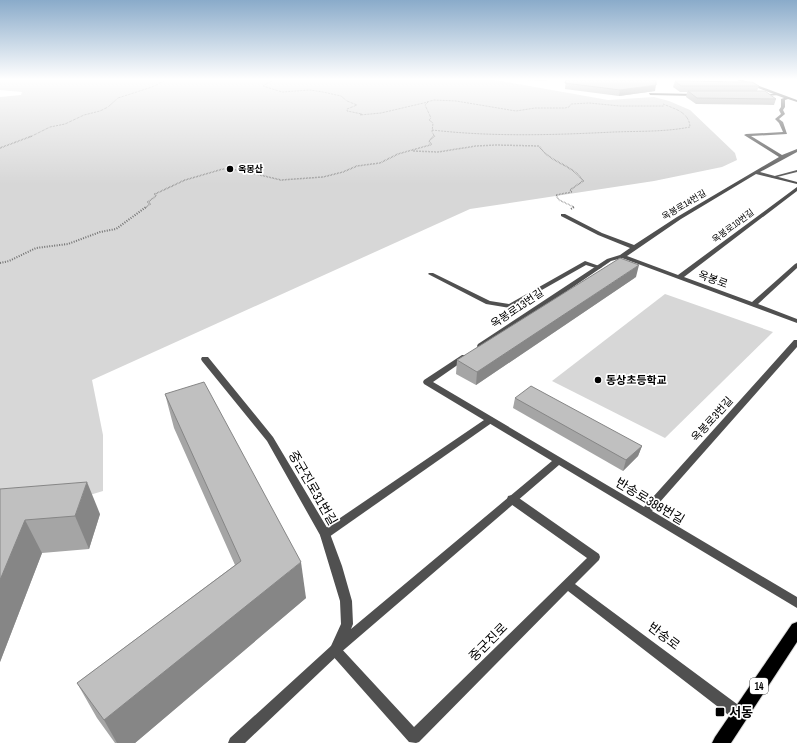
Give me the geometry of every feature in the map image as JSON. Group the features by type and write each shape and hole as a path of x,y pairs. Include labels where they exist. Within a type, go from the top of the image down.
{"main road":[{"name":"14","path":"721,743 797,629"}],"street":[{"path":"782,115 777,119 781,122 786,133 746,135 782,157"},
{"name":"옥봉로14번길","path":"622,256 679,218 782,157 797,150"},
{"path":"773,177 797,171"},
{"path":"756,173 797,183"},
{"name":"옥봉로10번길","path":"679,277 797,189"},
{"path":"563,215 600,234 634,247"},
{"name":"옥봉로","path":"622,256 797,321"},
{"name":"옥봉로13번길","path":"427,382 609,260 622,256"},
{"path":"430,274 488,303 510,306 585,263 599,267"},
{"path":"753,305 797,265"},
{"name":"옥봉로3번길","path":"645,512 797,342"},
{"name":"중군진로31번길","path":"205,359 270,439 325,534 346,601 348,617 347,624 335,650"},
{"name":"반송로388번길","path":"427,382 797,603"},
{"path":"325,534 490,420"},
{"path":"235,743 335,650 558,461"},
{"name":"중군진로","path":"335,650 414,737 595,557 512,499"},
{"name":"반송로","path":"568,585 740,715"}],"path":[{"path":"0,148 26,139 50,127 65,124 88,115"},
{"path":"361,115 364,116 372,115"},
{"path":"412,151 431,144 429,142 435,136 432,132 433,123 427,115"},
{"path":"432,130 464,134 556,136 621,132 661,132 690,127 687,116 684,115"},
{"path":"0,263 9,261 36,248 68,244 100,232 119,228 150,204 148,202 156,196 155,194 180,182 209,173 227,169 281,180 322,177 343,172 357,166 380,163 398,154 412,151 438,152 476,146 496,145 540,146 543,154 575,170 583,181 570,190 572,192 556,195 559,200 574,206 563,215"}],"shaded area":[{"path":"0,115 695,115 735,153 737,160 722,167 654,181 470,209 92,380 103,435 103,491 0,522"},
{"path":"665,294 773,332 665,438 552,381"}],"building":[{"path":"620,258 639,265 477,372 457,360"},
{"path":"204,382 301,562 104,720 77,683 241,561 165,394"},
{"path":"531,386 642,446 626,460 515,398"},
{"path":"87,482 75,516 25,520 0,580 0,489"}],"place":[{"name":"옥봉산","path":"230,169"},
{"name":"동상초등학교","path":"598,380"},
{"name":"서동","path":"720,712"}]}
